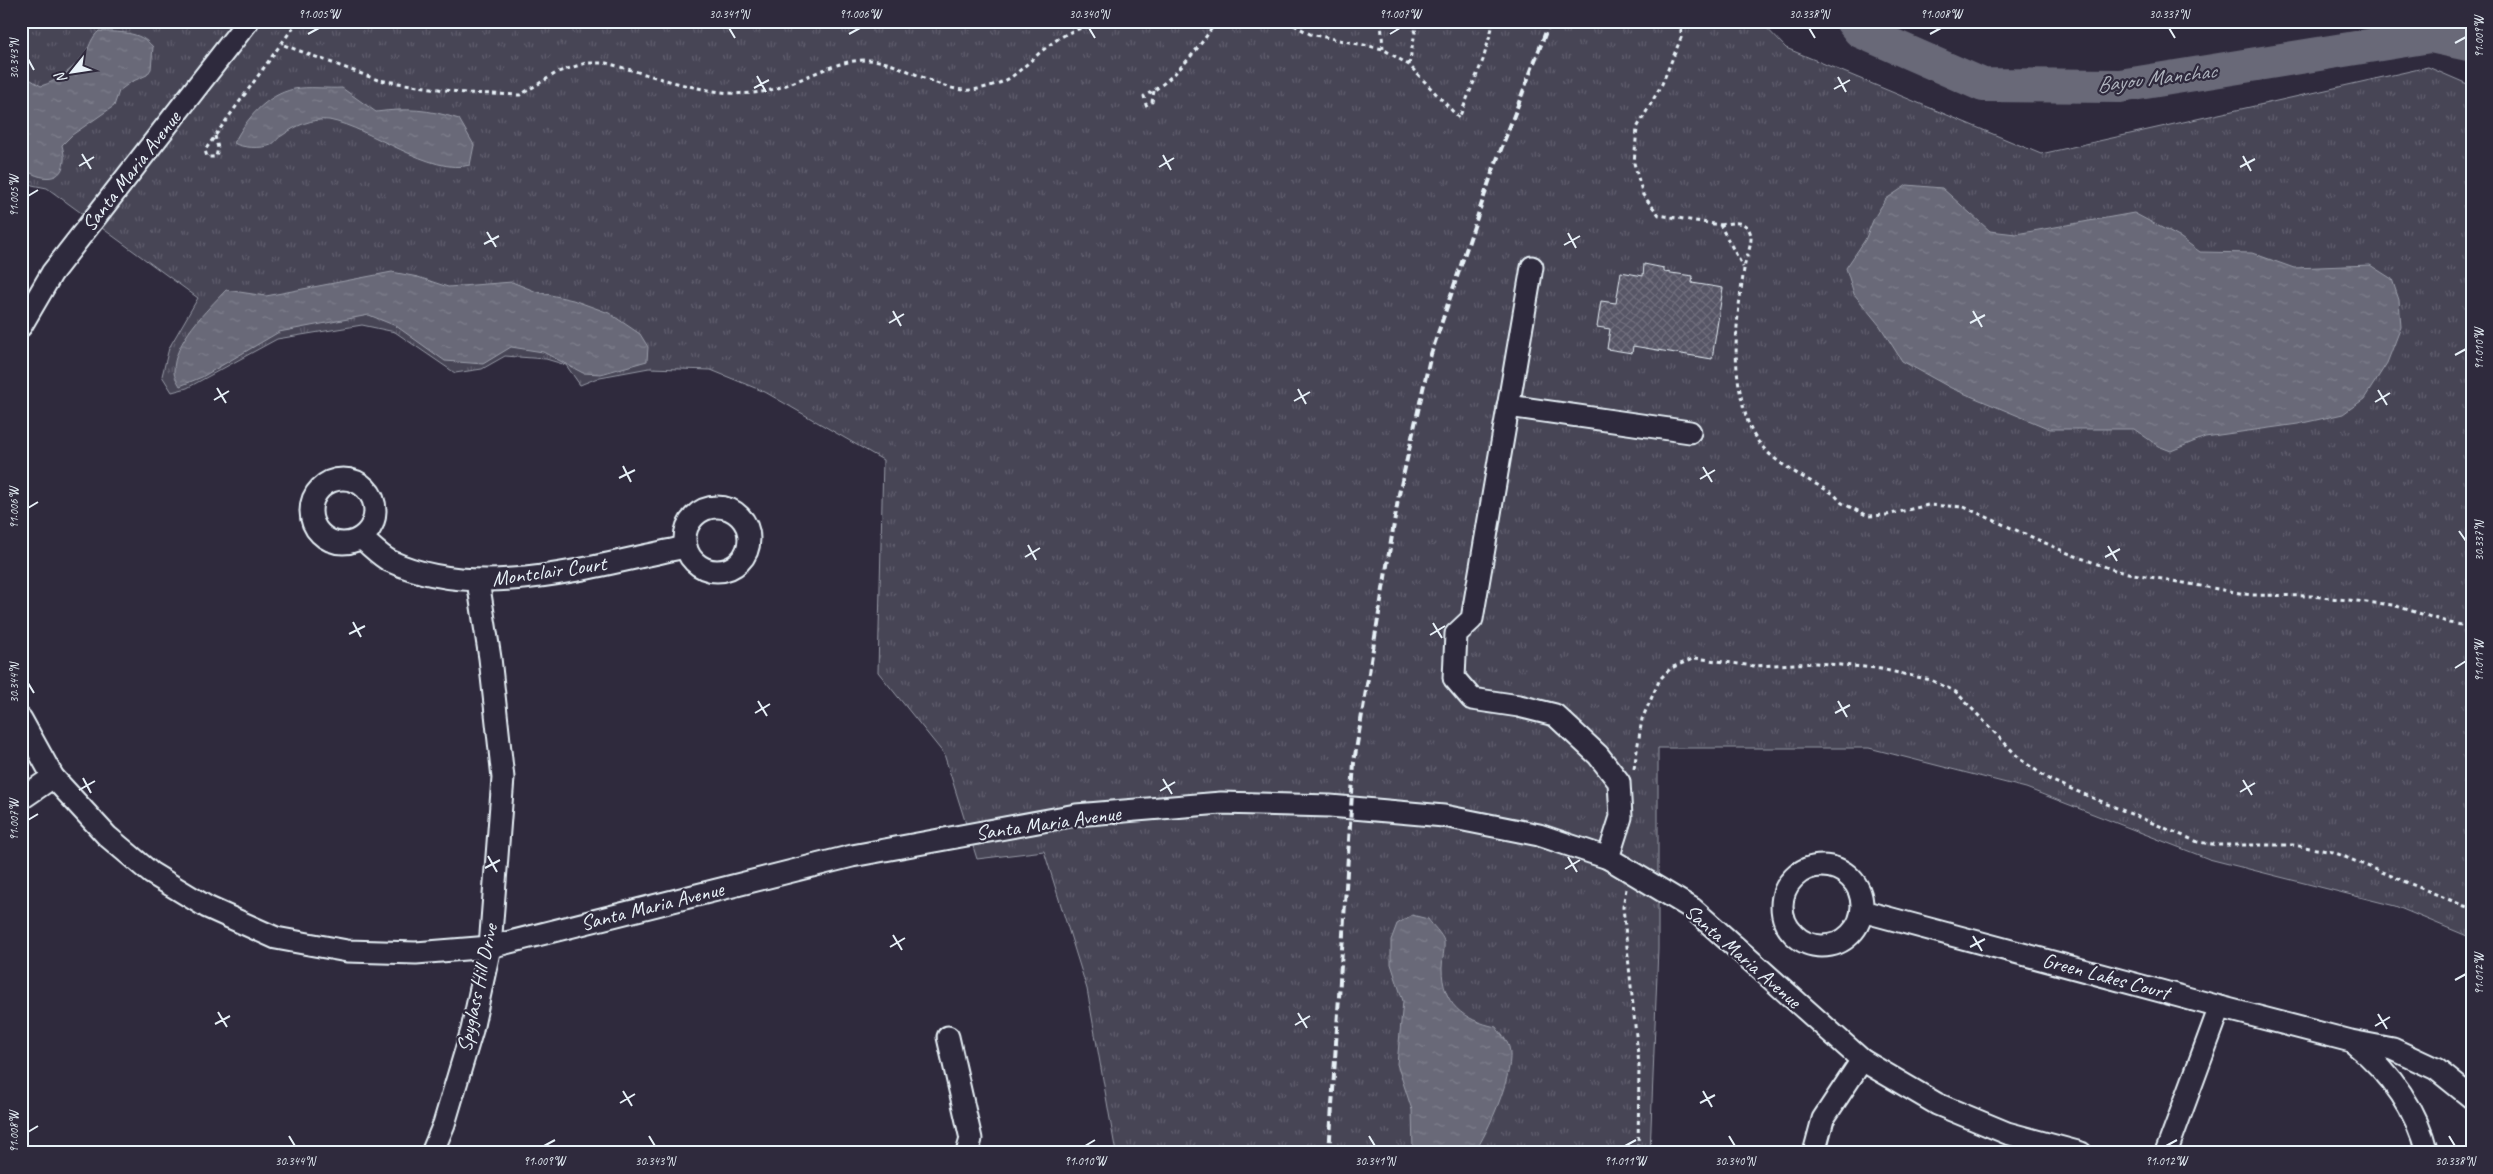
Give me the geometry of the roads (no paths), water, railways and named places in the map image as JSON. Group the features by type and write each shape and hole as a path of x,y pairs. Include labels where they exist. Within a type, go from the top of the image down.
{"street":[{"name":"Santa Maria Avenue","path":"21,326 52,273 248,21"},
{"path":"1532,267 1472,619 1456,634 1454,678 1472,699 1556,715 1598,755 1619,782 1621,817 1608,858"},
{"path":"1508,406 1690,432"},
{"name":"Montclair Court","path":"361,538 389,561 420,572 478,581 534,577 686,547"},
{"name":"Spyglass Hill Drive","path":"432,1153 444,1124 472,1030 490,947 502,778 490,658 478,581"},
{"name":"Santa Maria Avenue","path":"21,719 53,778 107,836 151,873 207,907 276,938 347,951 416,953 490,947 852,856 1076,815 1105,812 1221,803 1330,806 1435,815 1538,835 1608,858 1693,909 1862,1060 1937,1104 2007,1133 2081,1153"},
{"path":"21,799 53,778"},
{"name":"Green Lakes Court","path":"1862,910 2220,1007 2351,1041 2393,1049 2436,1069 2472,1098"},
{"path":"2166,1153 2220,1007"},
{"path":"948,1037 971,1139 967,1153"},
{"name":"Green Lakes Court","path":"2351,1041 2376,1061 2406,1098 2421,1128 2427,1153"},
{"path":"1814,1153 1824,1119 1862,1060"}],"water":[{"path":"99,31 128,33 147,42 153,47 151,69 147,75 131,82 119,91 114,106 72,135 62,145 64,159 62,169 58,174 47,178 33,174 21,167 21,74 41,86 54,81 77,63"},
{"path":"300,88 342,88 376,112 418,110 459,119 474,145 470,165 454,167 437,164 419,158 346,125 329,120 311,121 299,126 267,146 246,147 234,143 251,117 274,97"},
{"path":"1907,185 1942,188 1990,231 2016,234 2134,213 2181,238 2200,252 2252,253 2294,268 2370,265 2392,279 2399,300 2401,327 2387,363 2364,399 2343,414 2298,424 2205,437 2171,451 2158,446 2134,429 2050,429 1951,388 1902,361 1880,326 1854,294 1846,268 1865,240 1874,218 1886,199"},
{"path":"392,272 418,277 448,287 512,282 537,292 573,300 609,313 640,334 648,347 647,361 601,374 583,373 543,352 511,347 483,364 445,361 396,326 369,315 279,332 202,377 180,386 176,379 174,372 175,361 185,338 192,327 226,290 266,296"},
{"path":"1412,915 1428,919 1443,938 1443,981 1450,1001 1464,1015 1496,1027 1509,1047 1510,1057 1505,1085 1493,1117 1474,1153 1413,1153 1412,1110 1397,1064 1403,1001 1391,964 1391,940 1397,924"}],"waterway":[{"name":"Bayou Manchac","path":"1852,21 1860,31 1983,85 2120,86 2430,36 2472,45"}],"railway":[{"path":"1329,1153 1354,762 1399,494 1431,354 1492,173 1550,21"}]}
